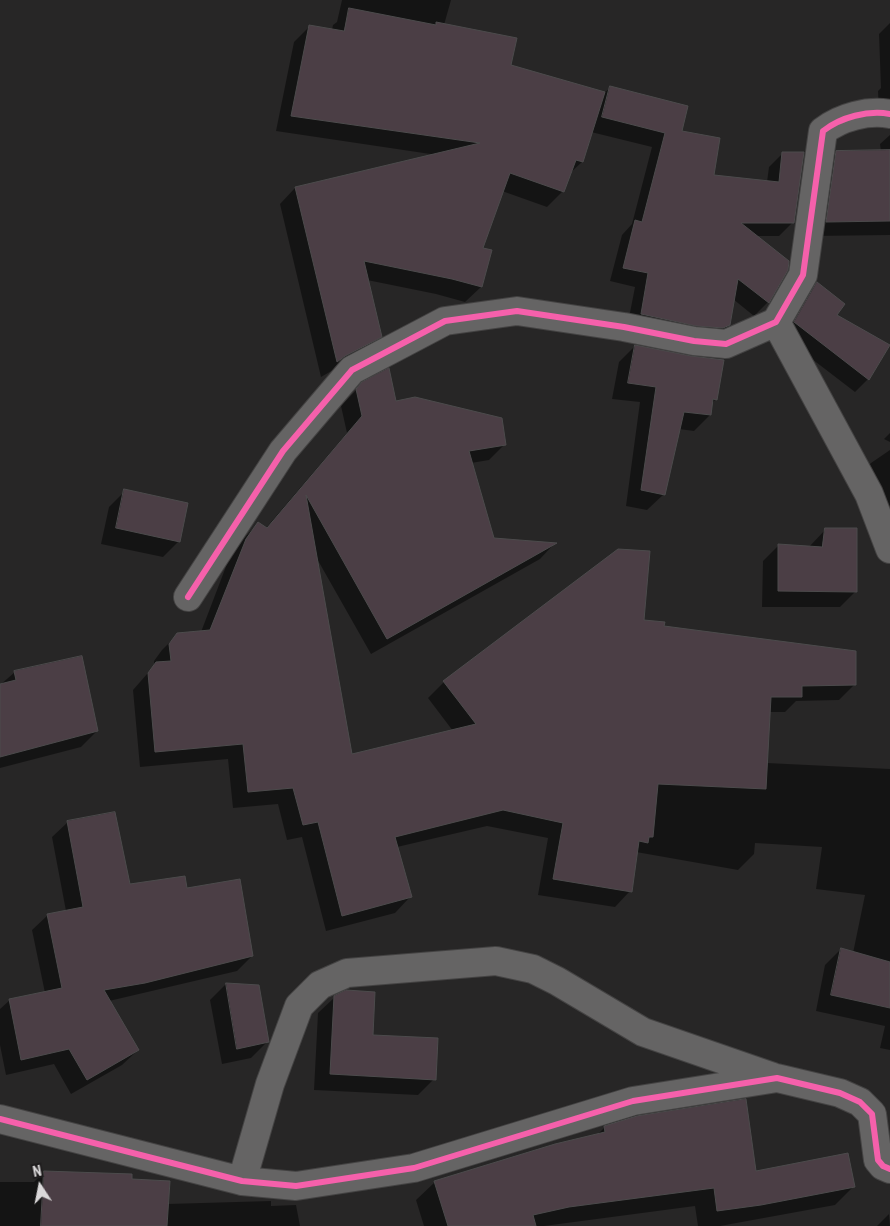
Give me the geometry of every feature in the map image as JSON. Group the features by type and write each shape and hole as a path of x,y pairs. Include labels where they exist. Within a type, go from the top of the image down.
{"street":[{"path":"188,596 283,452 352,370 445,322 518,311 624,327 694,341 726,344 776,322 803,275 823,131 832,124 857,115 881,112 890,114"},
{"path":"776,322 869,494 890,549"},
{"path":"242,1181 270,1084 299,1006 320,985 347,973 496,961 533,969 557,981 643,1032 777,1078 840,1093 860,1102 872,1114 878,1160 883,1166 890,1169"},
{"path":"0,1119 242,1181 296,1186 414,1168 633,1101 777,1078"}],"building":[{"path":"349,8 436,25 436,22 517,38 511,65 605,92 583,162 576,160 564,192 510,173 483,248 492,250 482,287 364,261 382,337 337,362 295,187 480,143 291,116 309,25 344,31"},
{"path":"610,86 688,106 682,131 720,138 714,175 779,182 782,152 804,152 794,223 741,223 789,261 788,270 769,303 738,279 730,325 723,328 696,326 641,314 648,273 623,268 635,220 642,222 665,133 602,117"},
{"path":"890,150 890,221 826,222 836,151"},
{"path":"817,282 845,304 837,315 890,345 869,380 794,322"},
{"path":"635,345 691,356 724,360 717,400 713,399 711,415 684,412 665,495 641,490 656,387 628,383"},
{"path":"389,368 396,401 415,397 502,418 506,445 469,451 494,538 557,543 387,639 306,495 352,754 476,724 443,681 618,549 650,551 644,620 665,622 664,626 856,651 856,685 802,686 802,697 771,697 766,789 658,784 653,837 649,837 648,843 639,841 632,892 553,879 563,823 503,810 395,837 412,897 342,916 318,822 303,825 293,788 248,792 243,744 155,752 148,673 156,662 171,661 169,644 177,633 210,630 246,539 258,522 267,528 362,416 356,389 362,382"},
{"path":"124,489 188,503 180,542 116,528"},
{"path":"825,528 857,528 857,592 778,591 778,544 822,547"},
{"path":"82,656 98,731 0,757 0,684 16,680 14,671"},
{"path":"115,812 130,884 185,876 187,888 240,879 253,956 145,983 104,990 139,1050 87,1080 69,1049 21,1060 9,999 62,988 47,914 83,907 67,821"},
{"path":"841,948 890,962 890,1008 831,995"},
{"path":"226,983 259,985 269,1042 237,1049"},
{"path":"346,990 375,992 373,1035 438,1038 436,1080 330,1074 334,996"},
{"path":"746,1099 756,1171 848,1153 855,1187 761,1205 717,1211 714,1188 569,1207 533,1215 536,1226 448,1226 434,1181 555,1144 605,1132 604,1126 637,1116"},
{"path":"44,1171 132,1174 132,1179 170,1181 167,1226 41,1226"}],"cycle path":[{"path":"188,597 283,451 352,370 445,321 517,311 624,327 694,341 726,344 776,322 803,275 823,131 846,118 873,113 890,114"},
{"path":"0,1119 242,1181 296,1186 414,1168 633,1101 777,1078 840,1093 860,1102 872,1114 878,1160 883,1166 890,1169"}]}
